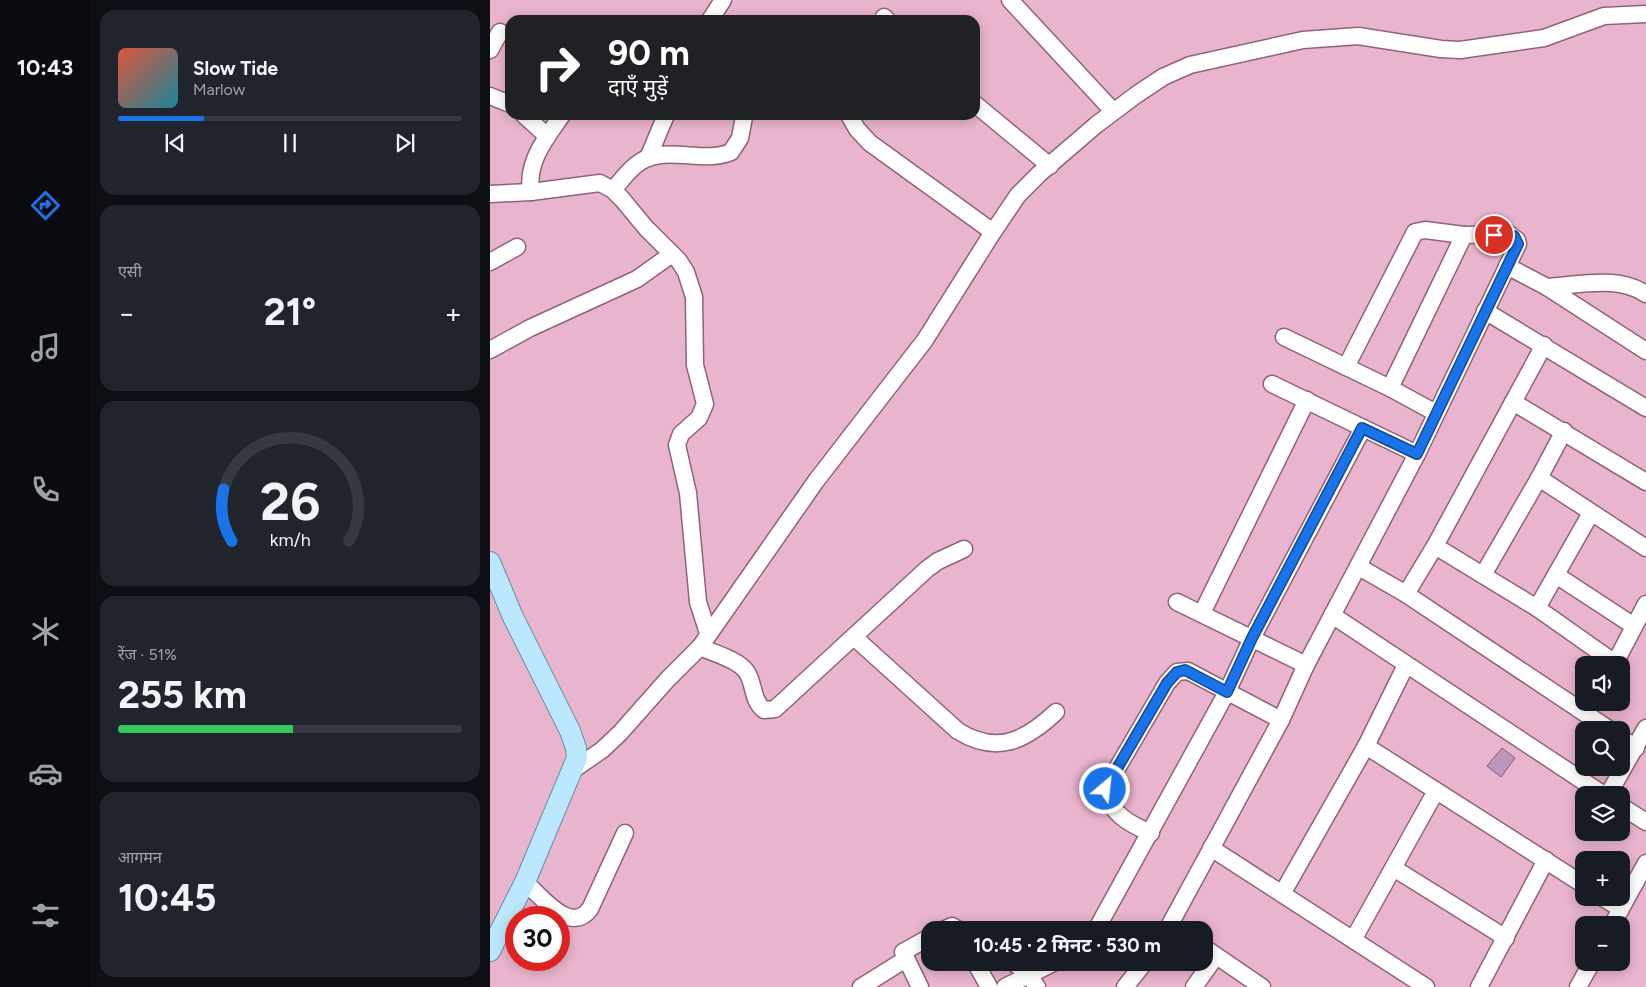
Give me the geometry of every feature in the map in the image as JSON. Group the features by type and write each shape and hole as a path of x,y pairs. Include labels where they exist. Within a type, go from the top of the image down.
{"main road":[{"path":"490,562 512,618 570,731 576,748 573,770 525,882 490,951"}],"street":[{"path":"713,15 723,0"},
{"path":"1010,0 1114,111"},
{"path":"573,770 602,750 615,738 704,640 816,481 925,340 1018,195 1114,111 1176,70 1283,43 1358,36 1441,49 1460,50 1544,38 1604,16 1646,14"},
{"path":"490,50 500,32"},
{"path":"490,96 505,102"},
{"path":"980,108 1050,166"},
{"path":"529,120 547,136"},
{"path":"531,192 530,173 547,136 558,120"},
{"path":"648,158 664,120"},
{"path":"613,190 633,168 648,158 723,155 731,152 736,145 743,120"},
{"path":"852,120 857,129 870,143 993,232"},
{"path":"490,194 531,192 600,183 613,190 672,254 686,272 694,297 695,365 705,404 699,418 681,434 677,445 688,493 698,602 704,640 741,667 749,676 755,699 764,710 780,707 932,564 964,549"},
{"path":"1176,921 1211,848 1281,720 1306,665 1417,454 1518,244 1514,236 1509,234 1464,235 1425,230 1415,232 1346,368"},
{"path":"1390,388 1464,235"},
{"path":"490,262 517,247"},
{"path":"490,350 530,328 637,279 672,254"},
{"path":"1507,266 1547,287 1646,352"},
{"path":"1547,287 1610,282 1633,286 1646,294"},
{"path":"1485,311 1646,408"},
{"path":"1284,338 1390,388 1436,413"},
{"path":"1406,594 1435,546 1544,345"},
{"path":"1272,384 1417,454"},
{"path":"1202,613 1307,400"},
{"path":"1513,402 1646,482"},
{"path":"1101,921 1227,692 1252,638 1362,428"},
{"path":"1483,575 1564,431"},
{"path":"1539,478 1646,548"},
{"path":"1536,608 1591,513"},
{"path":"1435,546 1536,608 1603,656"},
{"path":"1359,567 1575,699"},
{"path":"1556,575 1634,626"},
{"path":"1177,602 1306,665"},
{"path":"1618,656 1646,604"},
{"path":"1332,616 1592,786"},
{"path":"854,637 958,731 973,741 988,744 1019,739 1039,728 1056,712"},
{"path":"1282,894 1366,746 1406,665"},
{"path":"1151,833 1133,826 1120,817 1106,794 1107,784 1167,683 1177,672 1188,671 1281,720"},
{"path":"1593,711 1602,721"},
{"path":"1612,786 1636,748 1646,728"},
{"path":"1630,744 1636,748"},
{"path":"1366,746 1575,879"},
{"path":"1353,940 1395,869 1436,791"},
{"path":"1630,812 1646,822"},
{"path":"525,882 565,917 576,920 584,916 590,909 625,833"},
{"path":"1211,848 1426,987"},
{"path":"1479,987 1546,860"},
{"path":"1617,916 1642,884 1646,864"},
{"path":"1395,869 1506,938"},
{"path":"1616,906 1621,909"},
{"path":"920,987 903,952 921,942"},
{"path":"1213,954 1262,987"},
{"path":"862,987 906,959"},
{"path":"980,971 989,987"},
{"path":"1022,971 1033,981"},
{"path":"1005,987 1033,981 1045,971"},
{"path":"1125,987 1136,971"},
{"path":"1194,987 1201,971"},
{"path":"1578,987 1587,971"}],"building":[{"path":"1502,748 1515,758 1501,777 1487,766"}],"route":[{"path":"1105,789 1167,683 1177,672 1181,670 1188,671 1227,692 1252,638 1362,428 1417,454 1518,244 1514,236 1509,234 1494,235"}]}
